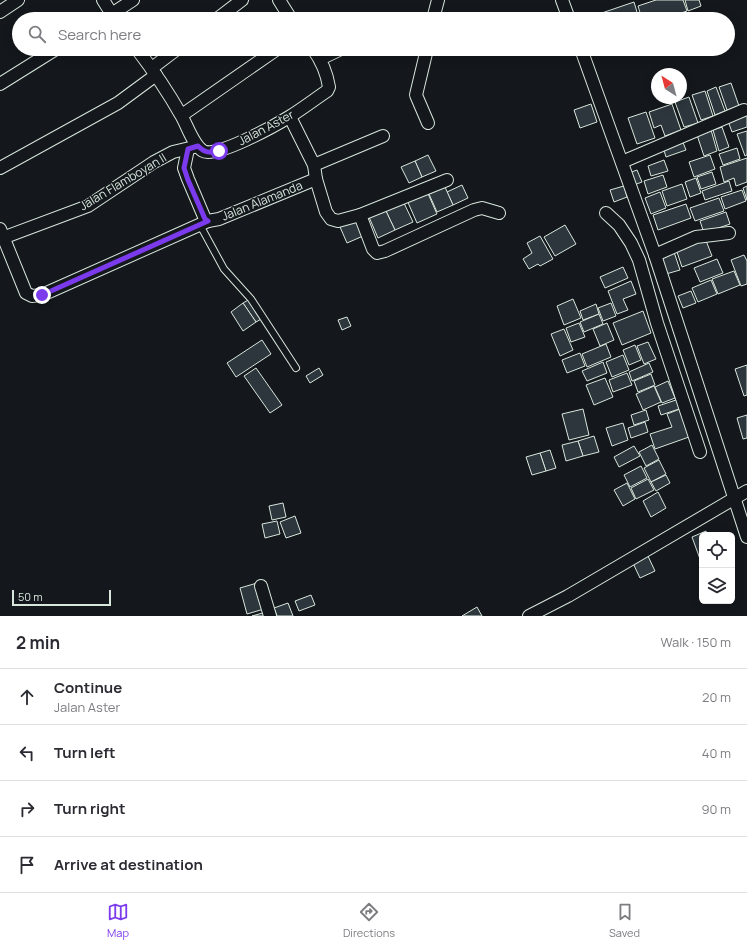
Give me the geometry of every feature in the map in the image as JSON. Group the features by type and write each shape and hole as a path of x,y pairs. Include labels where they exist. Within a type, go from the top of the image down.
{"street":[{"path":"0,12 18,0"},
{"path":"102,0 108,12"},
{"path":"117,12 133,0"},
{"path":"226,12 242,0"},
{"path":"435,12 438,0"},
{"path":"562,0 566,12"},
{"path":"283,2 288,12"},
{"path":"0,84 45,56"},
{"path":"142,56 182,115 193,148 184,168 205,219 204,223"},
{"path":"0,168 118,103 170,56"},
{"path":"182,115 267,56"},
{"path":"318,56 320,59 326,56"},
{"path":"424,56 416,95 428,123"},
{"path":"583,56 655,255 729,502 747,537"},
{"name":"Jalan Aster","path":"193,148 210,153 219,151 253,137 290,116 327,91 329,87 320,59"},
{"path":"622,162 744,110"},
{"path":"290,116 314,165 316,179 326,212 331,219 338,221 360,215 447,180"},
{"path":"314,165 383,136"},
{"name":"Jalan Flamboyan II","path":"1,235 88,206 154,162 172,152 193,148"},
{"name":"Jalan Alamanda","path":"1,235 26,293 32,296 42,295 204,223 219,219 316,179"},
{"path":"360,215 373,249 377,253 385,251 474,210 482,208 499,213"},
{"path":"606,213 620,225 631,242 639,260 657,323 700,452"},
{"path":"655,255 696,237 729,233"},
{"path":"657,323 674,316"},
{"path":"529,616 568,596 747,492"},
{"path":"261,586 270,616"}],"lane":[{"path":"204,223 224,269 251,299 296,368"}],"building":[{"path":"656,0 683,0 687,11 640,12 638,6"},
{"path":"685,0 699,0 701,6 688,11"},
{"path":"634,2 637,12 605,12"},
{"path":"731,83 739,106 727,110 719,87"},
{"path":"716,87 725,111 715,115 707,91"},
{"path":"705,91 713,116 701,120 692,95"},
{"path":"689,97 698,123 684,127 676,104 687,104 687,98"},
{"path":"591,104 597,122 580,128 574,110"},
{"path":"672,104 681,130 665,136 661,125 654,128 649,112"},
{"path":"646,112 655,138 637,144 628,118"},
{"path":"747,114 747,127 732,132 728,121"},
{"path":"722,127 729,147 719,151 713,130"},
{"path":"711,130 717,151 704,156 697,135"},
{"path":"747,131 747,155 745,156 737,134"},
{"path":"682,140 686,150 666,157 663,147"},
{"path":"737,148 740,159 723,165 719,154"},
{"path":"428,155 436,171 422,177 415,161"},
{"path":"710,155 715,169 694,177 689,162"},
{"path":"747,158 747,182 736,186 734,178 724,182 720,167"},
{"path":"664,160 668,171 651,176 648,166"},
{"path":"415,161 422,177 409,183 401,167"},
{"path":"637,170 642,182 634,185 629,173"},
{"path":"712,172 716,184 701,189 697,177"},
{"path":"663,175 667,187 648,194 644,181"},
{"path":"696,178 701,193 690,197 685,182"},
{"path":"729,181 732,191 705,200 702,191"},
{"path":"682,184 687,199 667,206 662,191"},
{"path":"462,185 468,198 453,205 447,192"},
{"path":"624,186 627,197 614,202 610,190"},
{"path":"747,186 747,200 743,188"},
{"path":"445,187 453,205 437,212 429,194"},
{"path":"426,189 437,214 417,223 406,198"},
{"path":"742,190 746,201 725,209 721,197"},
{"path":"660,192 666,208 651,214 645,198"},
{"path":"719,198 724,211 695,221 690,208"},
{"path":"403,201 413,222 395,230 385,209"},
{"path":"686,204 691,218 658,230 653,215"},
{"path":"385,209 395,230 378,238 369,217"},
{"path":"726,212 730,224 704,233 700,221"},
{"path":"356,219 363,236 347,243 340,227"},
{"path":"565,225 576,244 555,256 544,237"},
{"path":"540,236 553,259 540,266 538,264 529,269 523,259 532,253 527,243"},
{"path":"705,238 712,256 682,267 676,249"},
{"path":"673,249 680,270 666,274 661,256"},
{"path":"744,255 747,261 747,284 741,286 731,260"},
{"path":"717,259 723,273 700,282 694,268"},
{"path":"623,267 628,278 605,288 600,277"},
{"path":"734,271 740,285 718,294 712,279"},
{"path":"711,280 717,294 698,302 692,288"},
{"path":"631,281 636,294 623,299 628,310 617,314 608,291"},
{"path":"691,291 696,303 683,308 678,296"},
{"path":"250,299 263,318 256,322 243,303"},
{"path":"573,299 581,318 564,325 557,306"},
{"path":"243,303 256,322 243,331 231,312"},
{"path":"611,303 616,316 603,321 598,308"},
{"path":"596,304 599,314 583,320 580,311"},
{"path":"643,311 651,333 622,345 613,323"},
{"path":"599,314 603,324 584,332 580,322"},
{"path":"347,317 351,326 342,330 338,320"},
{"path":"579,323 585,337 571,342 566,328"},
{"path":"607,323 614,340 600,346 593,329"},
{"path":"564,329 573,350 560,356 551,334"},
{"path":"262,340 271,354 236,377 227,363"},
{"path":"648,342 656,359 644,364 637,346"},
{"path":"606,344 611,357 587,367 582,354"},
{"path":"635,345 641,360 629,365 623,350"},
{"path":"580,353 585,366 567,373 562,360"},
{"path":"623,355 629,370 612,377 606,362"},
{"path":"603,362 607,373 587,381 582,371"},
{"path":"649,363 653,372 632,381 629,372"},
{"path":"747,365 747,395 744,396 735,369"},
{"path":"256,368 282,405 270,413 244,376"},
{"path":"319,368 323,375 310,383 306,376"},
{"path":"627,373 632,385 613,392 609,380"},
{"path":"651,374 655,385 638,392 634,381"},
{"path":"605,378 613,397 594,405 586,385"},
{"path":"668,381 675,398 662,403 655,387"},
{"path":"654,386 661,402 643,410 636,394"},
{"path":"679,399 682,408 661,415 658,406"},
{"path":"583,409 589,435 569,440 562,414"},
{"path":"680,409 689,437 655,449 650,434 672,427 667,414"},
{"path":"646,410 649,420 634,425 631,415"},
{"path":"747,415 747,438 743,439 737,418"},
{"path":"645,422 648,432 631,438 628,428"},
{"path":"623,423 628,440 612,446 606,428"},
{"path":"594,436 599,452 583,456 578,441"},
{"path":"578,441 583,456 566,461 562,445"},
{"path":"652,445 659,459 646,466 639,452"},
{"path":"634,446 640,456 619,467 614,457"},
{"path":"550,450 556,468 546,471 540,453"},
{"path":"540,453 546,471 532,475 526,457"},
{"path":"659,460 666,474 651,482 644,468"},
{"path":"641,466 647,478 630,487 624,475"},
{"path":"666,475 670,483 656,491 651,482"},
{"path":"648,479 654,490 636,499 631,488"},
{"path":"627,483 635,499 623,506 614,490"},
{"path":"658,492 666,508 651,517 643,501"},
{"path":"283,503 286,517 272,520 269,506"},
{"path":"295,516 301,533 286,538 280,522"},
{"path":"277,521 280,534 265,538 262,524"},
{"path":"699,534 699,556 692,537"},
{"path":"647,554 655,571 640,578 632,561"},
{"path":"257,583 264,609 247,614 240,588"},
{"path":"311,595 315,605 299,611 295,601"},
{"path":"288,603 293,616 277,616 274,608"},
{"path":"477,607 482,616 462,616"},
{"path":"266,612 267,616 252,616"}],"route":[{"path":"42,295 208,221 205,219 184,168 188,149 198,146 204,152 210,153 219,151"}]}
